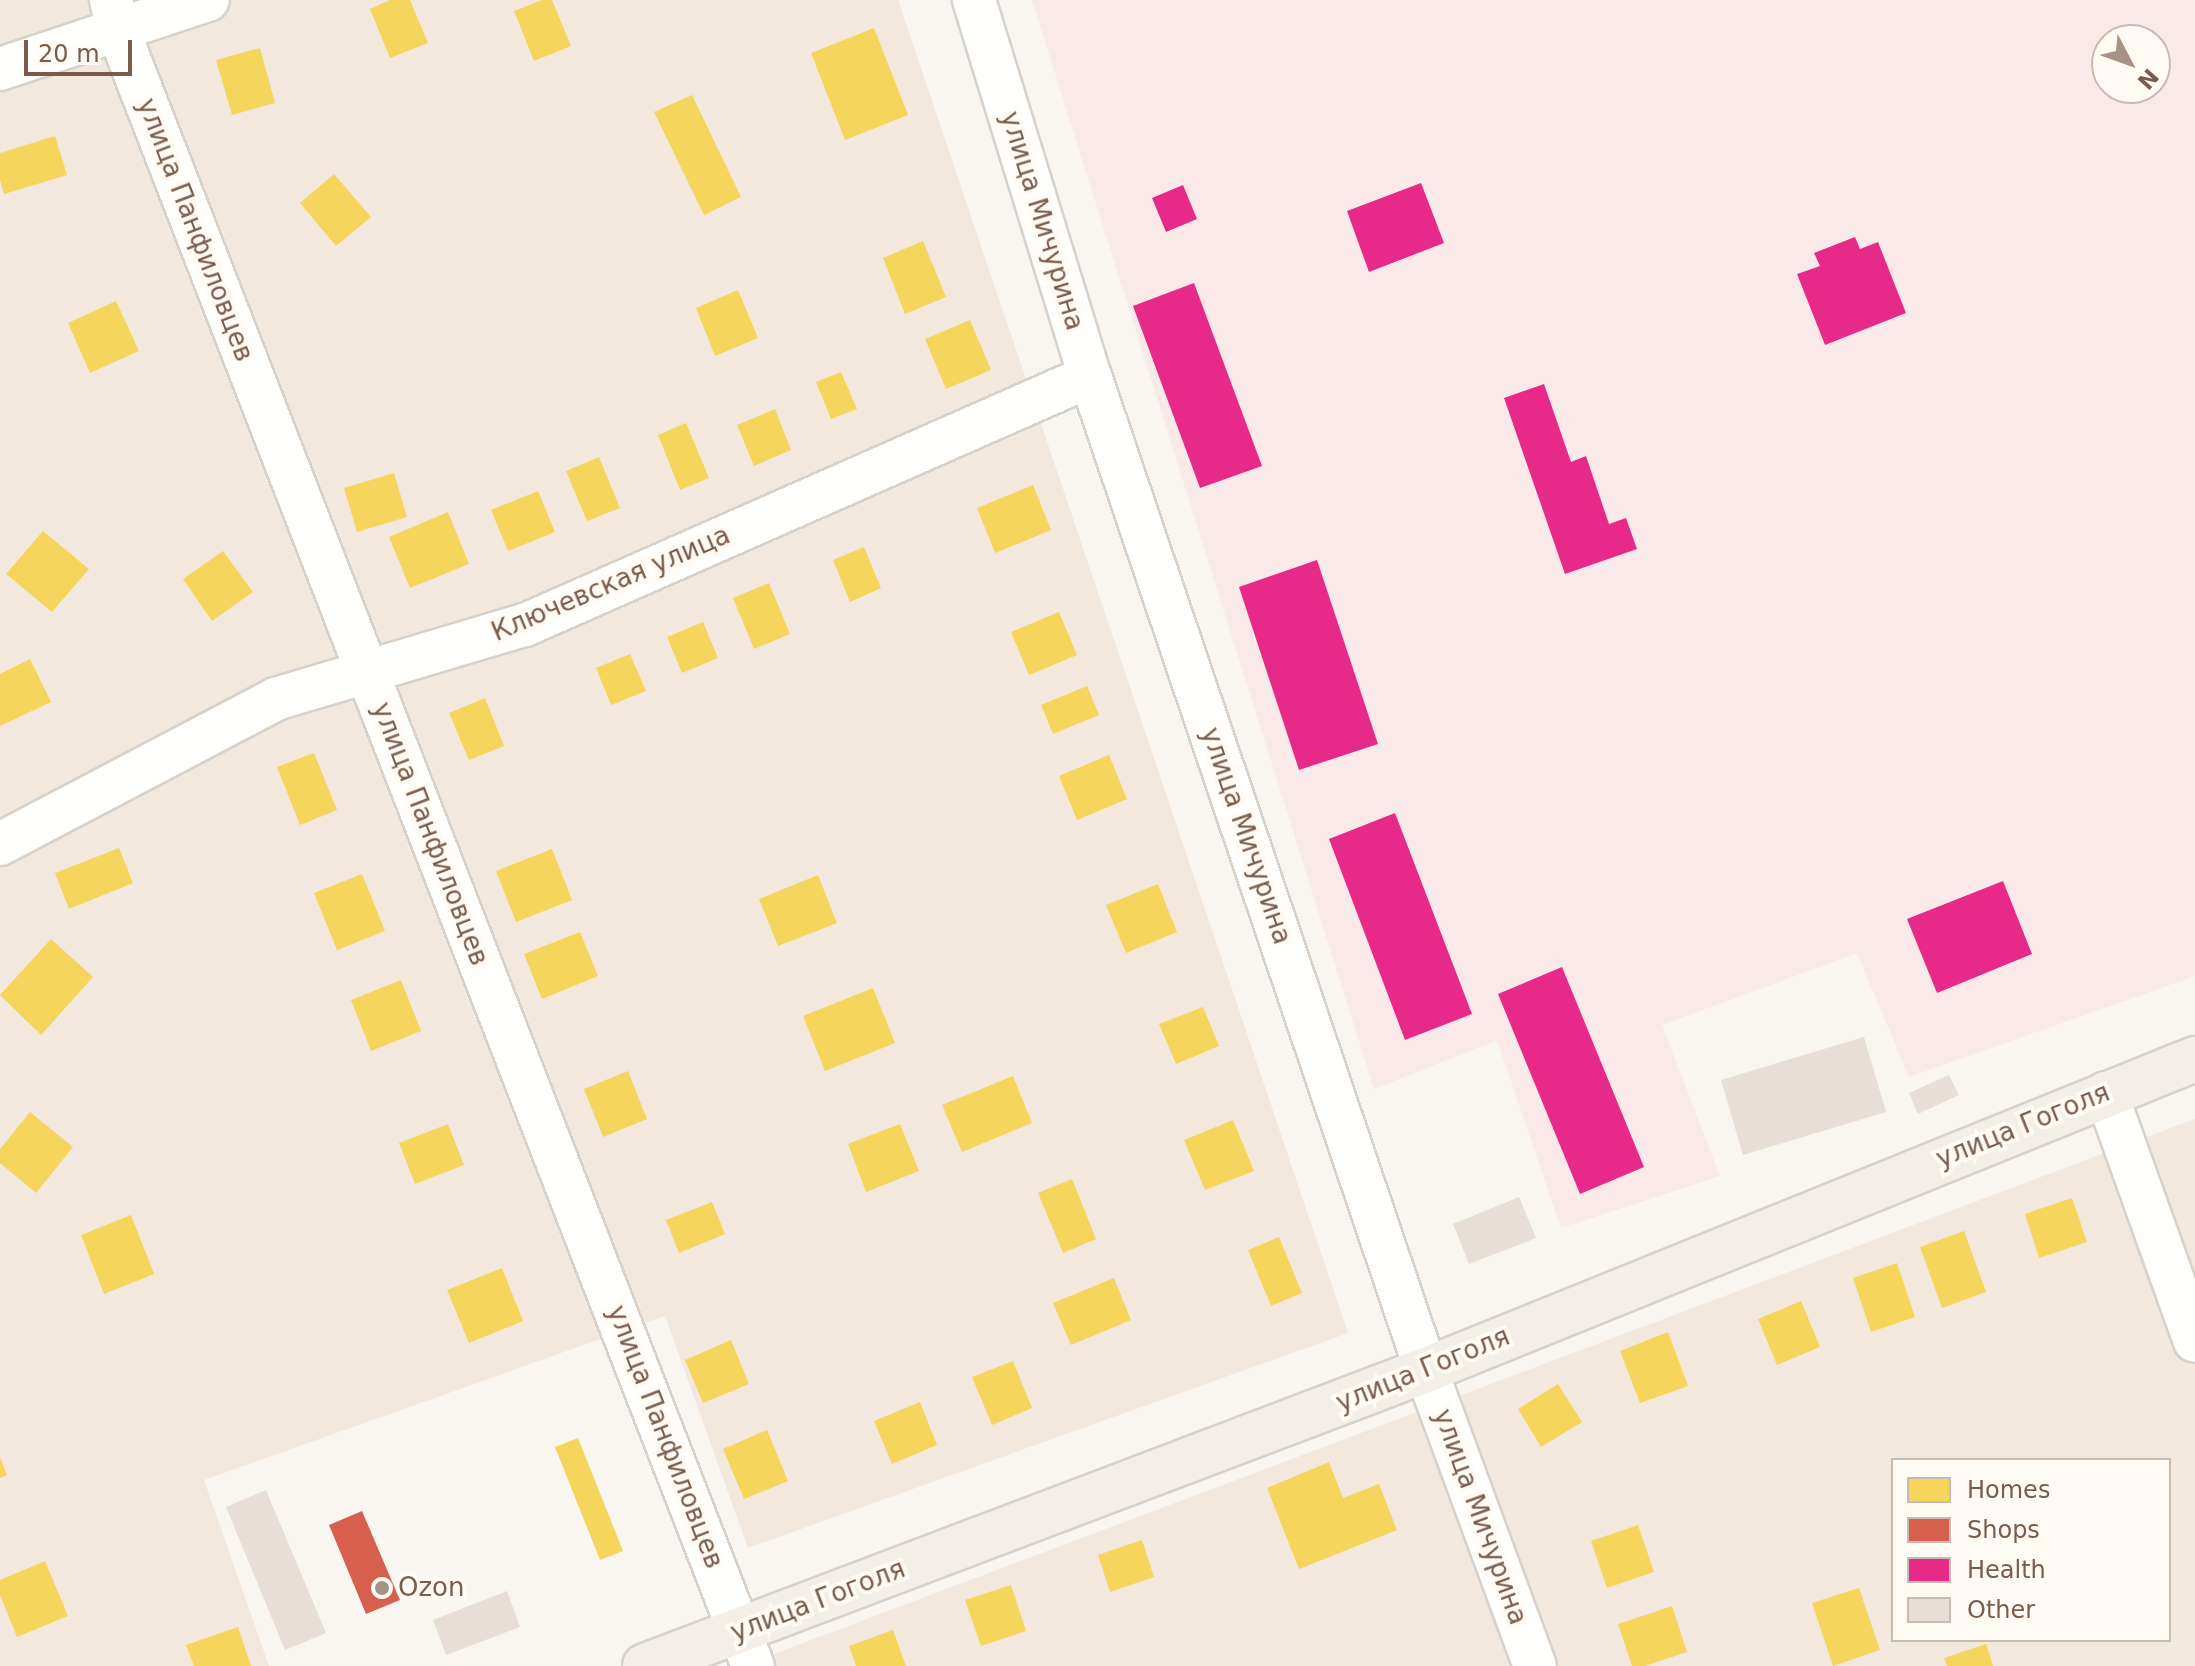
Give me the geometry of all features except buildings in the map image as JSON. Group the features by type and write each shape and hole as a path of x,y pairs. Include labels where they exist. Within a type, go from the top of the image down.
{"main road":[{"name":"улица Гоголя","path":"645,1666 747,1648 2195,1059"}],"street":[{"path":"0,69 114,15 208,0"},
{"name":"улица Мичурина","path":"974,0 1090,376 1426,1370 1535,1666"},
{"name":"улица Панфиловцев","path":"114,15 747,1648"},
{"name":"Ключевская улица","path":"0,844 276,699 525,625 1090,376"},
{"path":"2106,1093 2195,1341"}],"shaded area":[{"path":"0,0 898,0 1348,1333 748,1548 665,1316 204,1480 269,1666 0,1666"},
{"path":"1032,0 2195,0 2195,976 1909,1077 1857,953 1662,1025 1720,1176 1561,1228 1497,1040 1374,1089"},
{"path":"2195,1119 2195,1666 742,1666"}],"place":[{"name":"Ozon","path":"382,1588"}]}
